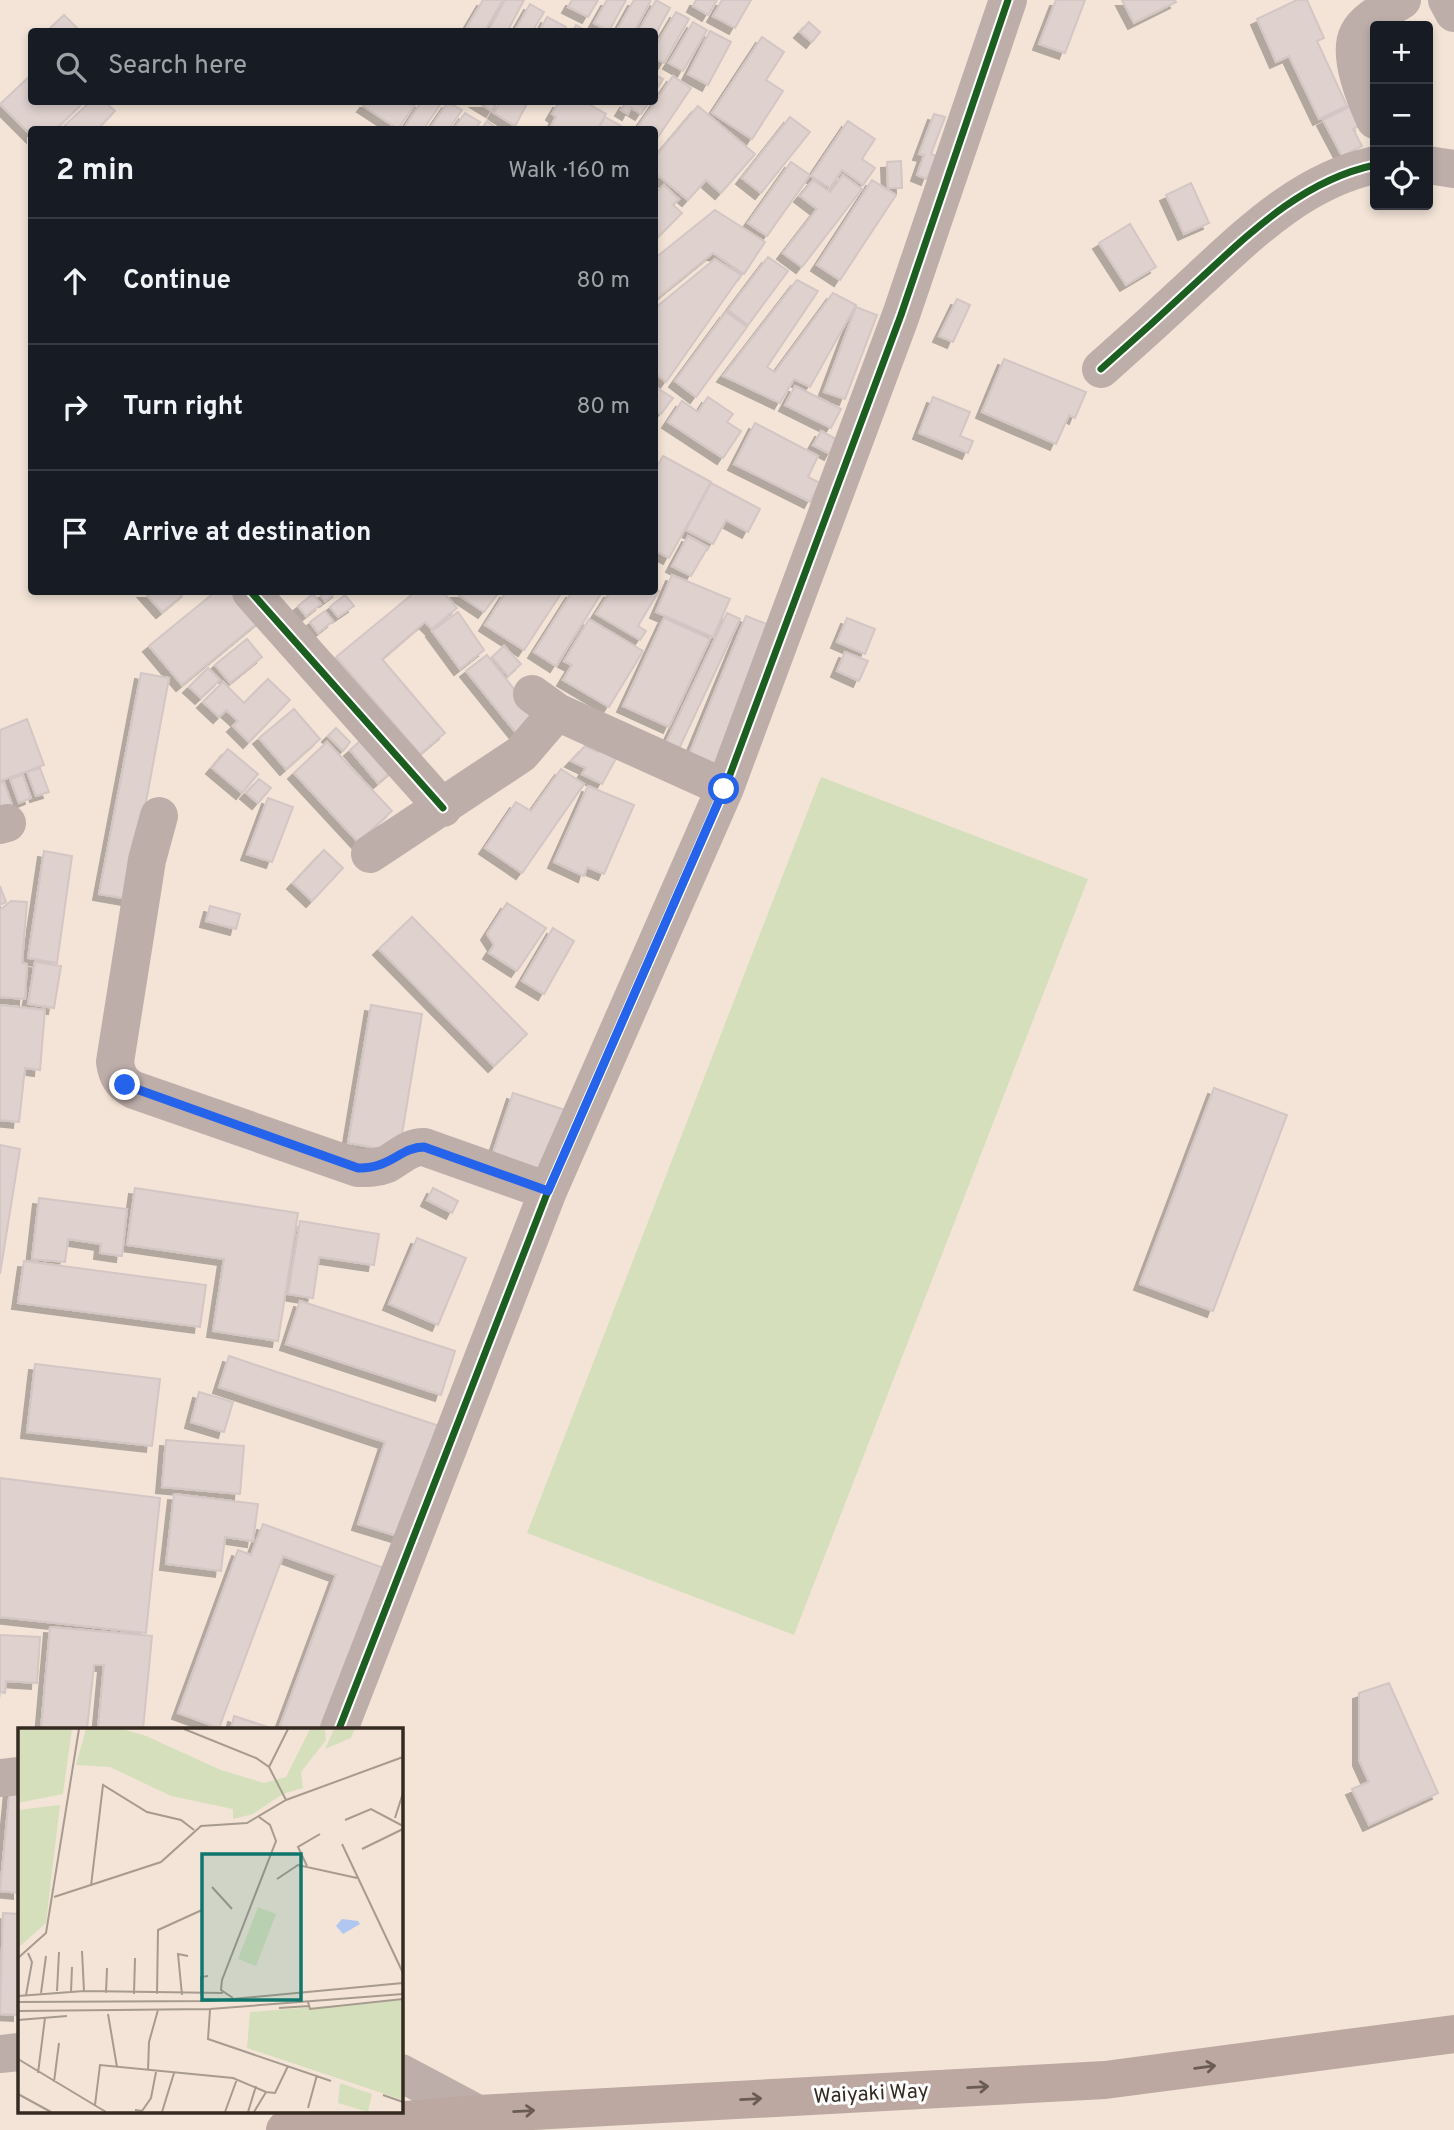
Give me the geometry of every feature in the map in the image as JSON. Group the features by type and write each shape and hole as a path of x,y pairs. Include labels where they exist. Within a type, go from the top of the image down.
{"highway":[{"name":"Waiyaki Way","path":"285,2130 478,2114 1105,2080 1454,2035"}],"street":[{"path":"339,1728 548,1191 724,789 901,315 1008,0"},
{"path":"1370,109 1357,71 1357,34 1372,19 1402,0"},
{"path":"1447,0 1454,13"},
{"path":"1433,166 1454,169"},
{"path":"1101,369 1263,221 1312,189 1370,167"},
{"path":"254,595 443,808"},
{"path":"370,854 443,808 520,754 545,703 724,789"},
{"path":"159,816 147,860 115,1062 117,1072 125,1085 358,1168 372,1168 387,1163 409,1149 424,1147 548,1191"},
{"path":"0,1778 18,1776"},
{"path":"0,2054 18,2052"},
{"path":"402,2074 478,2114"}],"green space":[{"path":"821,777 1088,879 794,1635 527,1533"}],"building":[{"path":"483,0 503,0 486,28 467,27"},
{"path":"505,0 524,0 509,28 490,28"},
{"path":"572,0 598,0 588,17 568,7"},
{"path":"607,0 626,0 611,28 594,23"},
{"path":"634,0 651,0 636,28 618,28"},
{"path":"656,0 670,8 658,30 640,28"},
{"path":"696,0 717,0 708,15 693,6"},
{"path":"722,0 751,0 735,28 713,16"},
{"path":"1056,0 1085,0 1065,53 1039,44"},
{"path":"1122,0 1175,0 1176,2 1134,23"},
{"path":"1297,0 1307,0 1324,38 1317,41 1347,106 1319,119 1289,56 1276,62 1257,19"},
{"path":"530,4 544,12 534,28 516,28"},
{"path":"676,12 689,19 664,63 658,60 658,42"},
{"path":"64,15 77,28 50,28"},
{"path":"547,17 566,27 565,28 541,28"},
{"path":"693,22 707,30 683,71 669,63"},
{"path":"809,22 820,32 812,42 800,32"},
{"path":"710,31 731,42 708,85 688,74"},
{"path":"762,37 784,52 766,80 783,91 752,139 712,113"},
{"path":"673,76 691,88 658,137 658,126 639,126 653,105 658,105 658,98"},
{"path":"28,78 28,105 81,105 59,126 28,126 28,132 0,104"},
{"path":"87,105 108,105 115,111 101,126 65,125"},
{"path":"415,105 400,126 393,126 363,106"},
{"path":"419,105 440,105 426,126 406,126"},
{"path":"446,105 453,105 462,110 451,126 432,126"},
{"path":"482,105 495,105 492,111"},
{"path":"498,105 526,105 515,126 494,113"},
{"path":"557,105 590,105 606,114 599,126 551,126 556,117 552,114"},
{"path":"624,105 647,105 641,114 631,108 628,114 621,110"},
{"path":"698,106 755,154 721,193 706,180 688,200 658,175 658,153"},
{"path":"1351,106 1361,125 1353,129 1362,146 1342,156 1323,120"},
{"path":"465,113 480,122 478,126 456,126"},
{"path":"934,114 945,117 931,154 936,156 927,179 917,175 924,155 919,154"},
{"path":"605,117 621,126 600,126"},
{"path":"790,117 810,132 761,193 742,178"},
{"path":"848,121 875,139 862,159 875,168 863,185 842,170 830,188 811,176"},
{"path":"901,161 902,188 888,188 887,162"},
{"path":"791,162 810,175 767,236 748,223"},
{"path":"843,175 862,189 802,267 783,253 817,209 800,196 813,180 830,192"},
{"path":"872,180 896,195 840,280 817,265"},
{"path":"1191,183 1209,223 1184,234 1166,195"},
{"path":"664,185 679,199 673,205 682,213 658,237 658,191"},
{"path":"715,210 765,242 744,274 713,253 658,298 658,256"},
{"path":"1130,224 1156,267 1126,285 1099,243"},
{"path":"768,257 788,271 748,325 728,310"},
{"path":"715,259 741,275 666,382 658,375 658,306"},
{"path":"797,280 818,291 767,367 775,372 833,293 856,305 810,387 794,379 780,403 723,376"},
{"path":"957,299 970,305 953,342 939,336"},
{"path":"856,307 877,315 845,399 824,392"},
{"path":"726,312 747,327 696,397 675,381"},
{"path":"1004,359 1086,392 1075,418 1069,415 1056,444 982,412"},
{"path":"795,386 841,409 831,428 785,405"},
{"path":"658,389 673,398 661,414 658,412"},
{"path":"708,397 733,414 727,422 741,431 723,458 668,422 682,401 698,412"},
{"path":"933,397 970,412 960,436 973,441 968,453 919,433"},
{"path":"755,423 818,456 808,477 820,483 810,502 734,464"},
{"path":"821,431 838,440 830,454 813,445"},
{"path":"663,456 711,482 669,558 658,552 658,465"},
{"path":"711,483 760,509 748,532 726,520 713,544 686,530"},
{"path":"688,536 708,547 691,576 672,566"},
{"path":"672,575 730,599 713,637 656,612"},
{"path":"147,595 182,595 162,612"},
{"path":"211,595 240,595 261,620 182,685 149,646"},
{"path":"312,595 321,604 306,616 298,606"},
{"path":"320,595 333,595 325,601"},
{"path":"345,595 354,606 338,617 330,607"},
{"path":"411,595 446,595 457,608 432,629 425,622 382,659 445,733 420,754 336,657"},
{"path":"458,595 497,595 484,612"},
{"path":"504,595 560,595 524,650 485,625"},
{"path":"570,595 600,595 556,666 534,652"},
{"path":"608,595 657,595 638,626 646,631 640,640 596,614"},
{"path":"325,611 333,621 318,633 310,622"},
{"path":"458,612 484,650 460,669 432,631"},
{"path":"727,613 740,619 677,753 664,747"},
{"path":"746,616 774,627 716,769 688,757"},
{"path":"664,618 710,639 669,727 623,706"},
{"path":"847,618 875,629 865,654 837,642"},
{"path":"589,619 643,651 609,707 563,680 572,665 564,661"},
{"path":"247,639 262,657 230,683 215,665"},
{"path":"504,646 521,664 508,676 492,657"},
{"path":"845,652 868,661 859,681 837,671"},
{"path":"487,655 541,723 521,739 466,671"},
{"path":"208,668 220,680 201,698 189,687"},
{"path":"141,673 169,678 128,899 99,894"},
{"path":"268,679 290,700 249,742 233,726 238,721 226,710 219,717 203,702 223,682 244,703"},
{"path":"294,709 320,739 286,769 259,738"},
{"path":"27,719 44,765 0,781 0,730"},
{"path":"336,728 350,742 343,751 328,736"},
{"path":"368,734 397,767 378,783 350,750"},
{"path":"327,742 392,811 358,842 294,773"},
{"path":"602,744 619,753 602,784 582,774 586,768 571,761 585,746 598,752"},
{"path":"228,749 258,774 242,793 212,768"},
{"path":"40,768 49,792 36,796 27,772"},
{"path":"561,769 584,784 522,873 485,848 516,802 531,811"},
{"path":"23,775 31,798 19,803 10,779"},
{"path":"259,779 271,788 258,803 246,793"},
{"path":"4,782 12,805 0,810 0,783"},
{"path":"588,786 634,805 604,874 587,867 584,876 554,862"},
{"path":"268,798 293,807 272,862 247,854"},
{"path":"324,850 343,868 312,901 293,883"},
{"path":"44,851 72,856 57,963 28,958"},
{"path":"0,886 6,902 0,905"},
{"path":"11,901 27,902 22,963 27,964 25,999 0,997 0,910"},
{"path":"507,903 546,928 517,971 489,953 494,945 487,934"},
{"path":"210,906 240,914 236,929 206,921"},
{"path":"412,917 527,1034 494,1066 379,949"},
{"path":"553,928 574,941 544,994 522,981"},
{"path":"35,962 61,966 54,1008 28,1004"},
{"path":"0,1005 45,1010 40,1070 25,1068 19,1122 0,1120"},
{"path":"371,1005 422,1014 399,1152 348,1143"},
{"path":"1214,1088 1287,1115 1213,1311 1140,1284"},
{"path":"513,1093 571,1112 549,1176 492,1156"},
{"path":"0,1145 20,1149 0,1274"},
{"path":"135,1188 298,1213 278,1341 213,1331 224,1259 127,1245"},
{"path":"433,1188 458,1201 452,1213 427,1200"},
{"path":"39,1198 127,1209 122,1256 100,1253 101,1244 68,1239 65,1262 32,1259"},
{"path":"300,1221 379,1234 374,1265 319,1257 313,1298 288,1294"},
{"path":"417,1238 466,1258 438,1325 389,1304"},
{"path":"24,1261 206,1285 200,1327 18,1303"},
{"path":"300,1301 455,1351 441,1395 286,1344"},
{"path":"229,1356 442,1427 404,1538 358,1524 385,1442 219,1387"},
{"path":"35,1364 160,1379 152,1446 27,1432"},
{"path":"199,1392 233,1402 224,1432 191,1422"},
{"path":"166,1440 244,1446 240,1494 162,1487"},
{"path":"0,1478 160,1498 146,1633 0,1617"},
{"path":"174,1494 258,1504 253,1541 225,1537 221,1571 166,1564"},
{"path":"263,1524 384,1568 324,1728 280,1726 336,1575 283,1556 219,1728 178,1713 238,1550 251,1555"},
{"path":"50,1627 152,1636 143,1728 98,1728 104,1665 94,1665 87,1728 41,1728"},
{"path":"0,1635 40,1637 37,1683 6,1681 5,1693 0,1692"},
{"path":"1389,1683 1438,1793 1369,1825 1352,1789 1369,1782 1359,1760 1359,1693"},
{"path":"234,1716 271,1728 231,1728"},
{"path":"10,1788 18,1789 18,1893 0,1891"},
{"path":"3,1913 18,1914 18,2015 0,2014"}],"cycle path":[{"path":"339,1728 548,1191 725,788 901,315 1008,0"},
{"path":"1101,369 1280,210 1325,182 1370,166"},
{"path":"254,595 443,808"}],"route":[{"path":"125,1085 358,1168 372,1168 387,1163 409,1149 424,1147 548,1191 724,789"}]}
